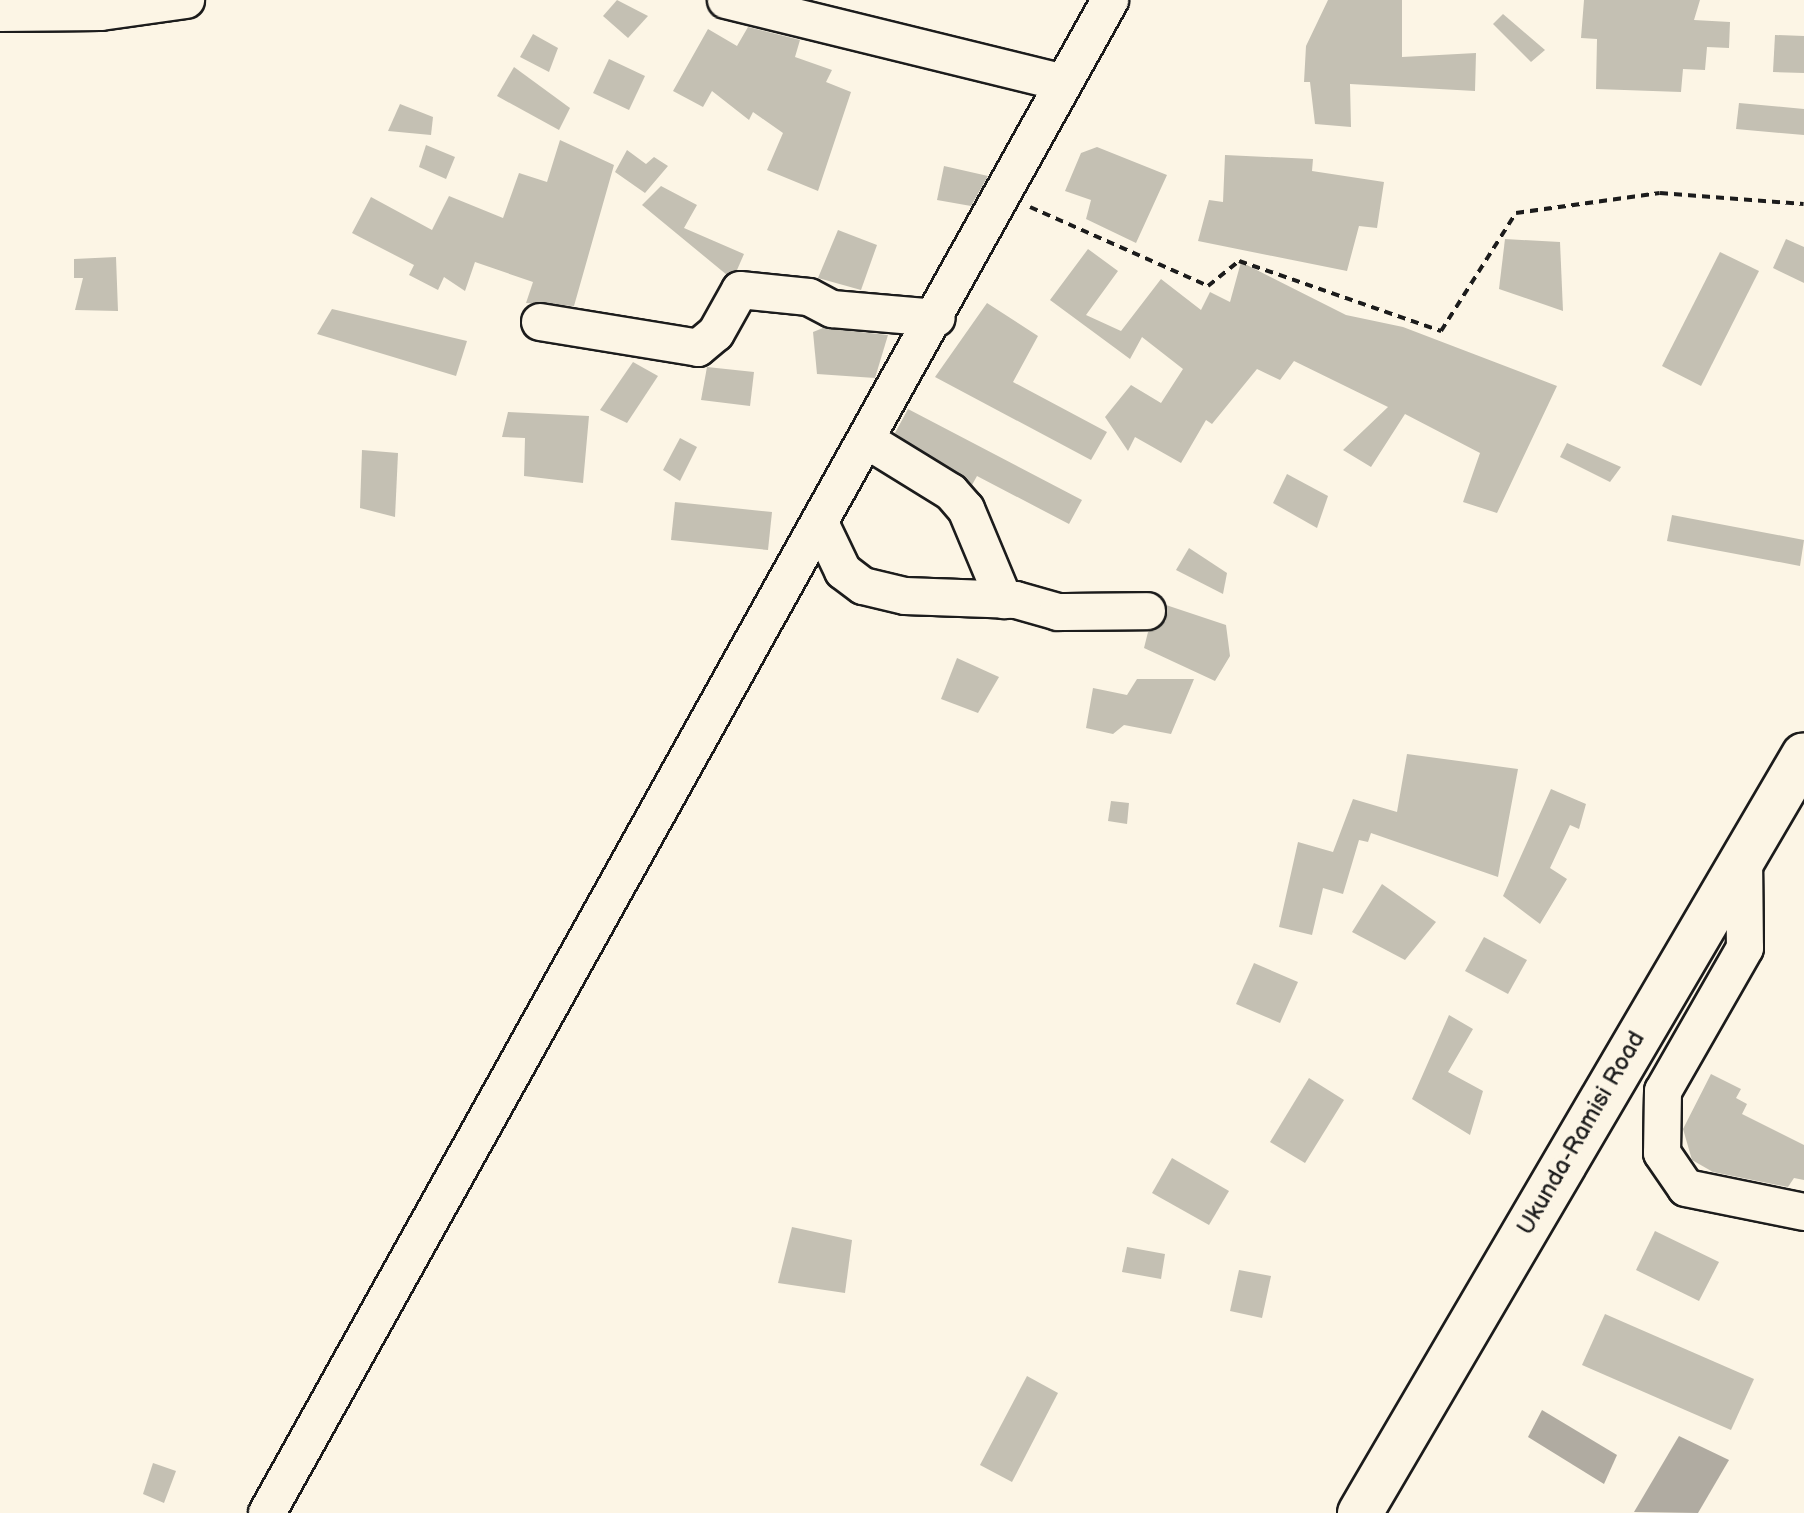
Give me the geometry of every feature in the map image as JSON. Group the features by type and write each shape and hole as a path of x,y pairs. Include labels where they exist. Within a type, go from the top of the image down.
{"highway":[{"name":"Ukunda-Ramisi Road","path":"1360,1513 1804,755"}],"street":[{"path":"0,13 101,12 186,0"},
{"path":"726,0 1061,82"},
{"path":"267,1513 1005,196 1061,82 1110,0"},
{"path":"540,322 698,348 716,333 740,290 809,297 832,309 937,318"},
{"path":"868,441 886,458 934,477 966,509 1004,600"},
{"path":"821,525 843,571 863,586 1004,600 1058,612 1147,611"},
{"path":"1744,856 1745,948 1663,1091 1662,1153 1686,1188 1804,1212"}],"path":[{"path":"1005,196 1208,286 1239,261 1441,331 1516,213 1660,193 1804,204"}],"shaded area":[{"path":"1542,1410 1617,1455 1604,1484 1528,1437"},
{"path":"1679,1436 1729,1460 1698,1513 1634,1512"}],"building":[{"path":"617,0 648,16 628,38 603,16"},
{"path":"1328,0 1402,0 1402,57 1476,53 1475,91 1350,84 1351,127 1315,124 1310,82 1304,82 1306,46"},
{"path":"1584,0 1700,0 1694,20 1730,22 1729,48 1707,47 1705,70 1683,69 1681,92 1596,89 1597,39 1581,38"},
{"path":"1503,14 1545,50 1531,62 1493,24"},
{"path":"748,27 800,40 795,57 832,70 826,82 851,92 818,191 767,170 783,133 753,112 749,120 712,91 703,107 673,91 708,29 737,46"},
{"path":"533,34 558,48 549,72 520,57"},
{"path":"1775,35 1804,36 1804,73 1773,72"},
{"path":"609,59 645,76 629,110 593,93"},
{"path":"514,67 570,108 559,130 497,96"},
{"path":"1739,103 1804,109 1804,135 1736,129"},
{"path":"400,104 433,117 431,135 388,131"},
{"path":"560,140 614,165 574,306 526,303 533,282 475,262 465,291 444,277 438,290 409,275 414,265 352,233 371,197 432,230 449,196 503,218 519,173 547,182"},
{"path":"426,145 455,157 446,179 419,167"},
{"path":"1097,147 1167,175 1136,243 1086,219 1091,200 1065,191 1081,153"},
{"path":"627,150 646,164 654,157 668,166 645,193 615,172"},
{"path":"1225,155 1313,159 1312,171 1384,182 1377,228 1359,226 1347,271 1198,241 1209,200 1223,202"},
{"path":"944,166 988,176 971,206 937,200"},
{"path":"661,186 697,205 684,228 744,254 737,270 727,275 642,205"},
{"path":"838,230 877,245 861,290 818,278"},
{"path":"1505,239 1560,242 1563,311 1499,289"},
{"path":"1786,239 1804,247 1804,283 1773,268"},
{"path":"1088,249 1118,271 1086,315 1121,331 1161,279 1201,310 1210,292 1230,302 1241,262 1346,315 1403,327 1557,386 1497,513 1463,502 1480,453 1405,414 1371,467 1343,450 1388,407 1294,361 1280,380 1257,369 1212,424 1206,420 1181,463 1135,437 1128,451 1105,417 1131,385 1161,403 1183,369 1142,337 1130,359 1050,300"},
{"path":"1720,252 1759,271 1701,386 1662,366"},
{"path":"116,257 118,311 75,310 83,278 74,278 74,259"},
{"path":"987,303 1038,336 1013,382 1107,432 1091,460 935,377"},
{"path":"332,309 467,341 456,376 317,334"},
{"path":"823,328 888,335 875,378 817,374 813,332"},
{"path":"633,362 658,376 627,423 600,410"},
{"path":"707,367 754,372 750,406 701,400"},
{"path":"908,409 1082,500 1069,524 977,476 972,485 895,433"},
{"path":"508,412 589,416 583,483 524,476 525,438 502,437"},
{"path":"680,438 697,447 680,481 663,470"},
{"path":"1567,443 1621,467 1610,482 1560,457"},
{"path":"362,450 398,453 395,517 360,508"},
{"path":"1287,474 1328,496 1317,528 1273,503"},
{"path":"675,502 772,512 768,550 671,540"},
{"path":"1672,515 1804,540 1800,566 1667,541"},
{"path":"1189,548 1227,573 1223,594 1176,570"},
{"path":"1166,605 1226,625 1230,656 1215,681 1144,648 1148,632 1166,621"},
{"path":"957,658 999,677 978,713 941,699"},
{"path":"1137,679 1194,679 1171,734 1124,725 1113,734 1086,728 1093,688 1127,695"},
{"path":"1407,754 1518,769 1498,877 1371,833 1368,842 1359,840 1343,894 1323,888 1312,935 1279,927 1298,842 1333,852 1353,799 1397,812"},
{"path":"1551,789 1586,804 1579,829 1570,825 1550,868 1567,879 1540,924 1503,896"},
{"path":"1111,801 1129,803 1127,824 1108,821"},
{"path":"1382,884 1436,922 1405,960 1352,932"},
{"path":"1484,937 1527,960 1508,994 1465,971"},
{"path":"1254,963 1298,982 1280,1023 1236,1004"},
{"path":"1449,1015 1473,1029 1448,1072 1483,1091 1470,1135 1412,1099"},
{"path":"1711,1074 1741,1089 1736,1098 1747,1104 1742,1114 1804,1145 1804,1180 1794,1178 1788,1187 1713,1172 1692,1160 1683,1129"},
{"path":"1309,1078 1344,1100 1305,1163 1270,1142"},
{"path":"1172,1158 1229,1191 1209,1225 1152,1193"},
{"path":"792,1227 852,1240 845,1293 778,1283"},
{"path":"1655,1231 1719,1262 1699,1301 1636,1270"},
{"path":"1127,1247 1165,1254 1161,1279 1122,1272"},
{"path":"1239,1270 1271,1276 1262,1318 1230,1311"},
{"path":"1605,1314 1754,1379 1731,1430 1582,1365"},
{"path":"1027,1376 1058,1393 1012,1482 980,1465"},
{"path":"153,1463 176,1471 164,1503 143,1494"}]}
